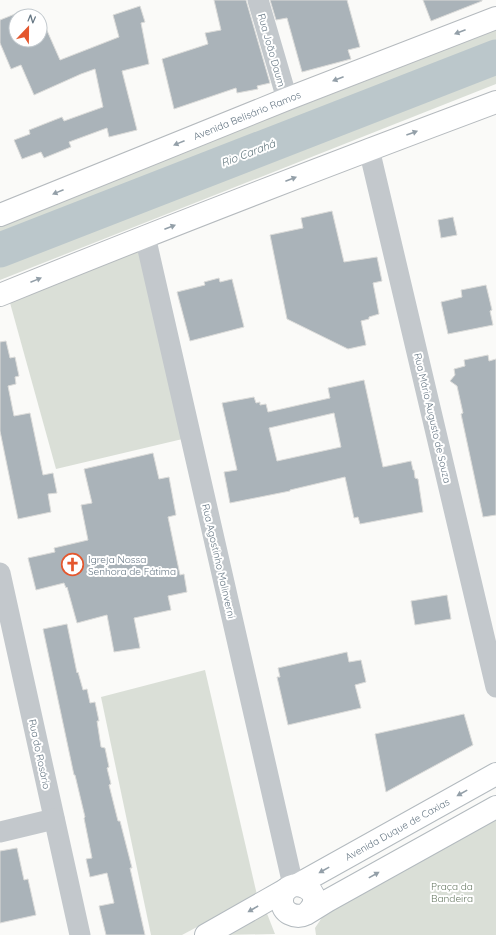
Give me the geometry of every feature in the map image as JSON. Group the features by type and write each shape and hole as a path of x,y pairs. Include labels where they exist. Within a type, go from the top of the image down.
{"main road":[{"name":"Avenida Belisário Ramos","path":"0,215 287,99 496,18"},
{"path":"0,295 145,236 369,149 496,102"},
{"name":"Avenida Duque de Caxias","path":"206,935 496,774"},
{"path":"292,886 282,899 288,913 302,922 334,897 496,807"}],"street":[{"name":"Rua João Daum","path":"258,0 287,99"},
{"name":"Rua Mário Augusto de Souza","path":"369,149 496,687"},
{"name":"Rua Agostinho Malinverni","path":"145,236 292,886"},
{"name":"Rua do Rosário","path":"0,573 80,935"},
{"path":"0,832 54,819"}],"green space":[{"path":"496,30 496,84 0,280 0,226 188,150"},
{"path":"145,236 191,437 56,469 7,292"},
{"path":"205,670 257,895 182,935 151,935 101,697"},
{"name":"Praça da Bandeira","path":"496,818 496,935 316,935 315,928 323,916"},
{"path":"266,911 275,934 222,935"}],"building":[{"path":"214,0 246,0 270,83 257,86 258,89 237,93 236,88 174,109 162,59 208,44 205,33 221,30"},
{"path":"270,0 347,0 360,47 348,50 351,59 302,72 287,18 276,20"},
{"path":"423,0 482,0 482,1 431,21"},
{"path":"140,6 145,22 141,23 149,64 122,71 137,130 109,137 107,128 69,142 71,147 44,158 41,152 22,159 14,140 30,134 29,130 62,117 64,121 103,107 95,69 34,95 21,65 11,69 0,43 0,20 8,17 8,48 48,48 48,33 60,60 119,37 113,15"},
{"path":"332,211 344,262 377,257 382,281 373,283 379,314 361,321 366,345 348,349 287,319 270,235 303,228 301,218"},
{"path":"453,217 457,235 441,238 438,220"},
{"path":"219,278 220,282 232,279 244,327 190,341 177,292 205,285 204,282"},
{"path":"486,285 492,310 490,311 493,325 448,334 441,302 462,297 461,290"},
{"path":"6,341 10,358 15,357 19,376 15,377 16,384 8,386 14,416 30,413 43,475 53,473 57,493 48,494 51,512 18,519 0,431 0,342"},
{"path":"488,355 489,361 496,359 496,515 483,517 461,414 463,413 457,386 450,381 455,375 454,369 465,366 464,360"},
{"path":"364,380 383,467 411,461 415,478 418,479 423,512 360,524 358,517 354,518 345,477 290,491 230,503 224,472 237,470 222,403 254,397 256,403 260,402 260,405 266,404 268,412 330,398 328,388","holes":["334,413 341,447 277,461 269,428"]},
{"path":"153,453 159,479 169,477 176,515 168,517 180,575 184,574 187,592 168,596 171,610 134,618 140,648 114,652 107,615 77,623 67,587 66,588 64,583 36,590 28,558 55,552 54,548 88,540 81,505 92,503 84,469"},
{"path":"447,595 451,619 415,625 411,601"},
{"path":"67,624 77,673 78,672 83,690 87,689 90,703 95,702 99,721 97,721 101,747 105,748 109,767 107,768 111,784 109,785 132,868 130,868 145,935 106,935 99,906 114,903 107,873 90,877 86,859 92,858 85,817 74,775 43,629"},
{"path":"347,652 349,662 361,660 366,682 355,685 361,708 288,725 277,677 280,677 278,668"},
{"path":"464,714 473,745 386,792 375,734"},
{"path":"17,848 24,880 28,879 36,915 0,923 0,851"}],"waterway":[{"name":"Rio Carahá","path":"0,250 496,57"}],"place":[{"name":"Igreja Nossa Senhora de Fátima","path":"73,565"}]}
